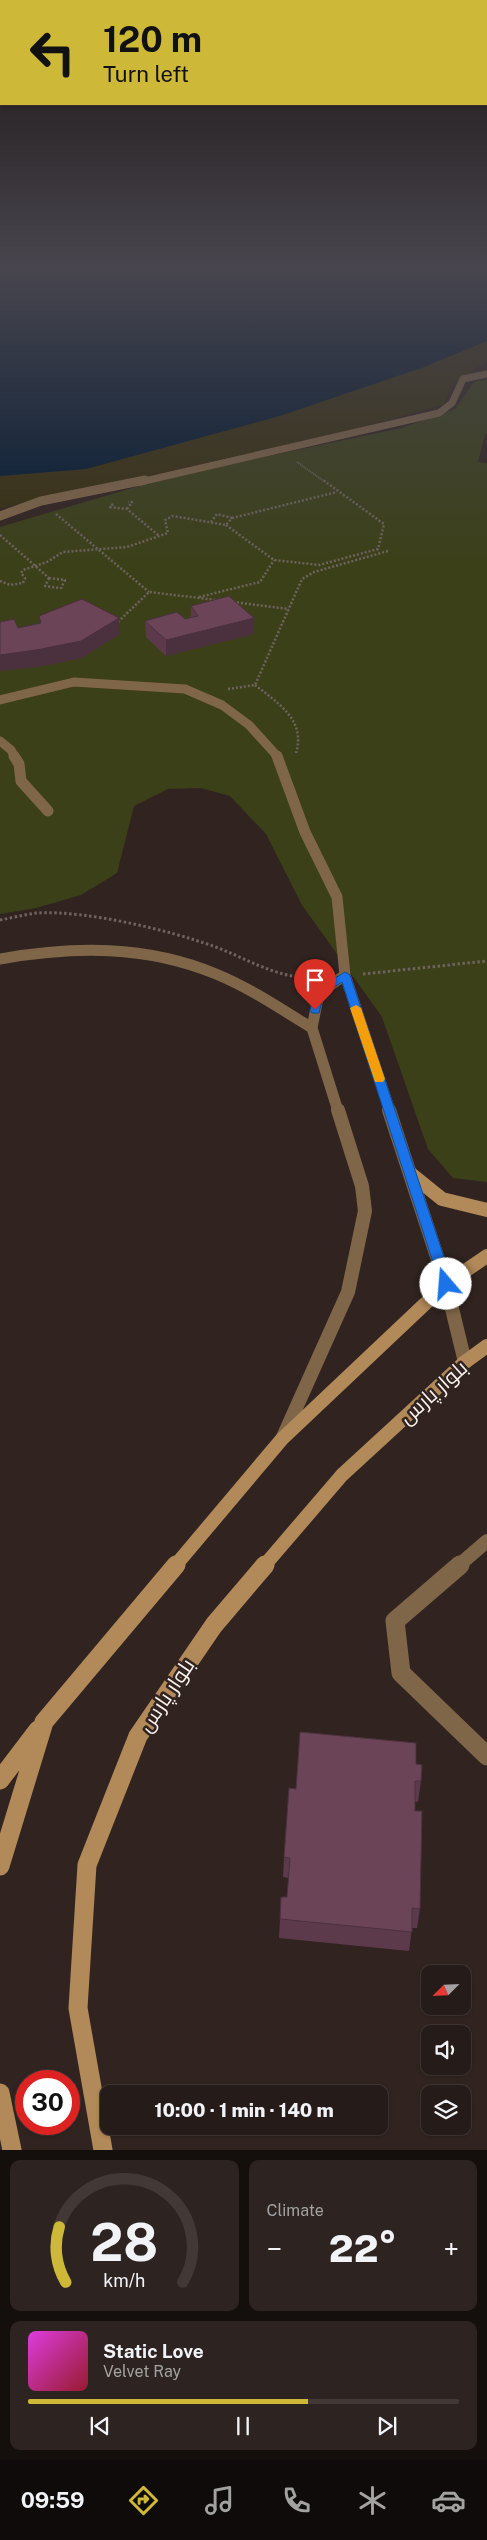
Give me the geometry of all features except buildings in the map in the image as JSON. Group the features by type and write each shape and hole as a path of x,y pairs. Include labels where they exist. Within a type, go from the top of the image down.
{"main road":[{"path":"411,1174 442,1199 487,1210"},
{"path":"0,1780 44,1722 282,1439 446,1284 487,1256"},
{"name":"بلوار پارس","path":"103,2150 78,2008 87,1866 138,1736 214,1625 342,1475 465,1362 487,1346"},
{"path":"0,1866 44,1722"},
{"path":"0,2093 12,2150"}],"street":[{"path":"0,516 41,501 280,450 438,413 452,403 464,379 469,376 487,374"},
{"path":"0,700 31,690 74,682 146,685 185,689 222,705 249,725 280,759 305,832 337,897 345,975 446,1284 465,1362"},
{"path":"0,741 11,750 19,764 21,781 48,812"},
{"path":"0,959 38,952 82,948 122,950 162,957 216,974 312,1028"},
{"path":"282,1439 348,1292 365,1211 362,1186 312,1028 319,993 345,975"},
{"path":"487,1541 395,1621 401,1673 487,1756"}],"path":[{"path":"0,581 10,585 23,583 25,578 22,573 23,570 47,562 62,552 98,551 136,545 168,532 165,520 173,516 226,525 274,560 320,566 378,549 384,524 280,450"},
{"path":"211,522 217,514 232,518 337,492"},
{"path":"116,500 110,507 127,509 158,536"},
{"path":"41,501 98,551 149,592 289,609"},
{"path":"123,501 132,502 127,509"},
{"path":"226,525 232,518"},
{"path":"0,535 49,578 65,580 61,588 44,586 49,578"},
{"path":"255,685 302,579 307,575 388,551"},
{"path":"196,598 260,582 274,560"},
{"path":"115,624 149,592"},
{"path":"207,698 223,690 255,685 288,710 300,740 288,778"},
{"path":"0,920 40,913 154,929 214,947 261,969 294,979 487,961"}],"green space":[{"path":"487,379 487,434 485,434 478,462 487,463 487,1182 453,1178 428,1149 382,1017 302,905 266,834 230,796 201,788 168,789 134,806 117,873 81,895 36,908 0,914 0,527 173,476 402,428 455,409 474,382"}],"sand":[{"path":"423,367 477,367 454,383 443,405 352,430 86,490 43,497 0,509 0,476 86,469"}],"water":[{"path":"0,367 423,367 280,416 86,469 0,476"}],"slow traffic":[{"path":"356,1008 379,1079"}],"route":[{"path":"315,1010 319,993 345,975 446,1284"}]}
